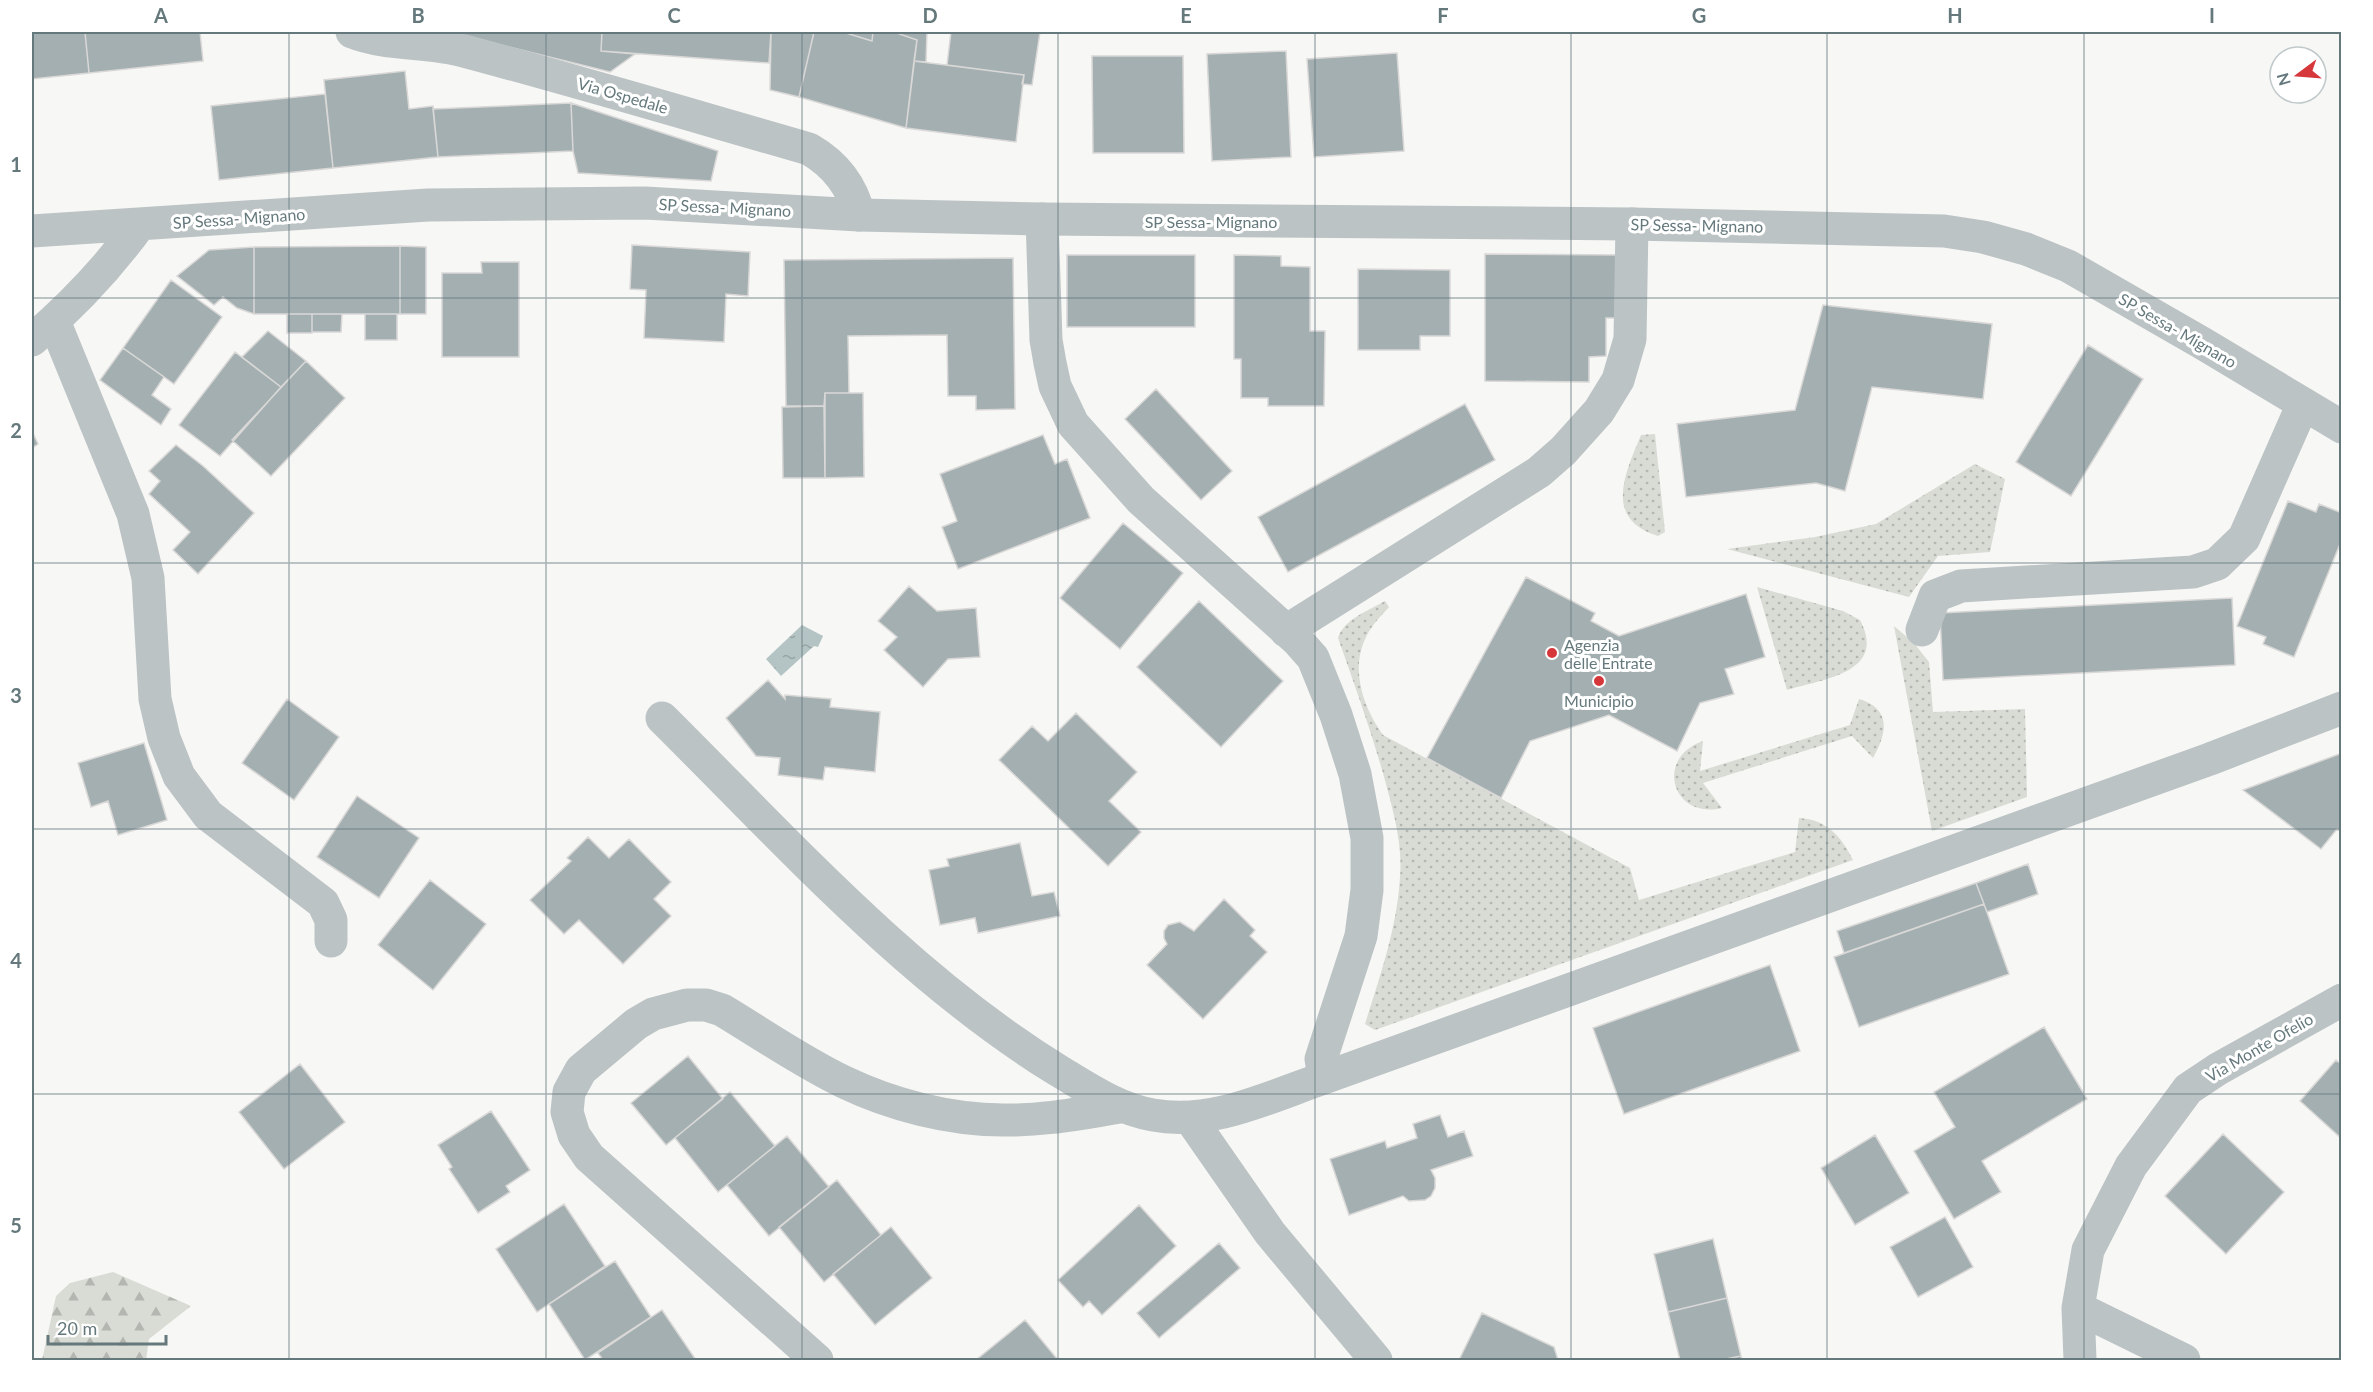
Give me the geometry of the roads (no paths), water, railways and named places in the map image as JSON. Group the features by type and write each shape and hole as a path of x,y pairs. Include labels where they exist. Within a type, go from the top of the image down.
{"street":[{"name":"Via Ospedale","path":"352,32 369,38 451,47 809,149 825,158 838,171 859,214"},
{"name":"SP Sessa- Mignano","path":"32,231 428,205 645,203 859,214 1042,219 1632,224 1944,231 1983,237 2026,249 2068,266 2342,427"},
{"path":"1042,219 1046,340 1055,386 1073,424 1141,500 1313,658 1323,678 1355,774 1367,838 1367,890 1361,936 1321,1059 1324,1078"},
{"path":"140,224 114,260 43,331 133,514 148,578 156,699 164,738 180,776 208,815 322,903 331,920 331,941"},
{"path":"1286,631 1539,472 1563,451 1599,411 1618,380 1630,339 1632,224"},
{"path":"1922,630 1935,596 1960,586 2193,572 2217,564 2244,538 2303,404"},
{"path":"662,718 830,884 937,982 1035,1056 1121,1107 1154,1115 1190,1118 1215,1115 1324,1078 2210,759 2342,708"},
{"name":"Via Monte Ofelio","path":"2080,1360 2078,1308 2088,1250 2131,1166 2188,1089 2218,1069 2342,1000"},
{"path":"817,1360 589,1157 574,1135 567,1112 569,1092 581,1070 636,1024 653,1014 687,1005 706,1005 722,1010 844,1082 895,1101 955,1117 1028,1119 1121,1107"},
{"path":"1190,1118 1270,1233 1376,1360"},
{"path":"2078,1308 2184,1360"}],"water":[{"path":"802,625 823,636 818,647 814,646 781,676 766,659"}],"place":[{"name":"Agenzia delle Entrate","path":"1552,653"},
{"name":"Municipio","path":"1599,681"}]}
